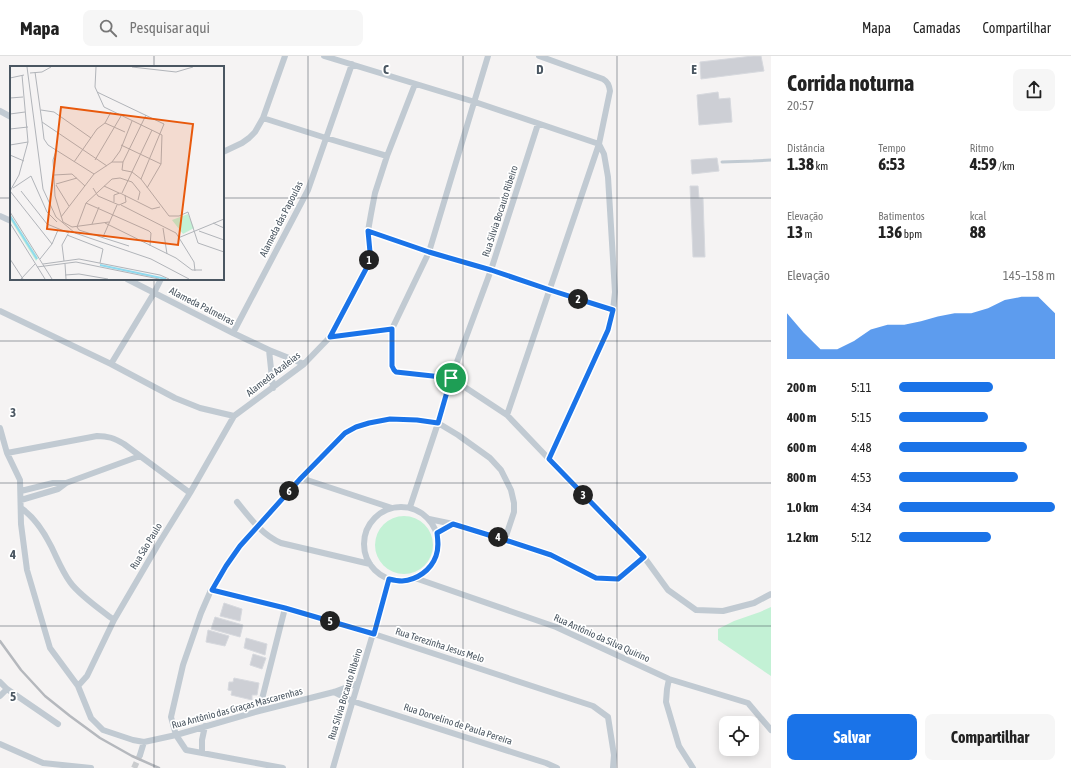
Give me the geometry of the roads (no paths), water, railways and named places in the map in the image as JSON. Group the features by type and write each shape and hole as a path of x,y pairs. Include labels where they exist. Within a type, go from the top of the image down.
{"street":[{"path":"224,151 249,138 255,132 263,118 285,56"},
{"path":"324,56 475,102 599,144 604,154 608,177 614,292 613,310 608,330 549,459"},
{"path":"488,56 429,252 392,329 392,366 394,370 396,372 451,378 507,415 644,557 668,590 696,610 723,611 754,603 771,594"},
{"path":"507,415 599,144 609,95 609,86 607,81 539,56"},
{"name":"Alameda das Papoulas","path":"233,333 308,190 352,64"},
{"name":"Alameda Azaleias","path":"234,416 304,364 330,337 367,267 370,252 368,231 375,193 387,156 415,84"},
{"path":"0,111 10,116"},
{"path":"263,118 387,156"},
{"name":"Rua Silvia Bocauto Ribeiro","path":"410,508 451,378 491,270 538,124"},
{"path":"0,216 10,221"},
{"path":"368,231 429,252 491,270 613,310"},
{"name":"Alameda Palmeiras","path":"128,280 233,333 304,364"},
{"path":"111,364 160,280"},
{"path":"0,313 111,364 175,398 200,408 234,416"},
{"path":"330,337 392,329"},
{"path":"269,350 273,388"},
{"name":"Rua São Paulo","path":"78,686 87,676 114,620 234,416"},
{"path":"283,768 186,750 176,735 171,717 182,665 201,613 212,590 240,546 301,478 345,433 356,427 390,419 417,420 438,423 458,434 484,453 501,470 512,490 514,503 514,512 505,540"},
{"path":"0,428 7,453 20,480 22,535 27,570 50,648 78,686 91,718 103,730 144,742 140,756"},
{"path":"7,453 97,436 107,436 124,444 190,493"},
{"path":"21,500 58,489 66,483 140,456"},
{"path":"301,478 392,508"},
{"path":"21,491 53,483 66,483"},
{"path":"237,502 267,536 281,543 370,564"},
{"path":"401,506 410,508 420,512 430,520 437,533 437,555 432,565 424,573 415,578 402,581 389,579 378,573 370,564 365,555 364,535 374,518 382,512 401,506"},
{"path":"21,508 30,514 37,524 51,545 62,570 71,583 114,620"},
{"path":"430,520 453,524 551,555 596,578 618,579 644,557"},
{"path":"437,533 453,524"},
{"name":"Rua Antônio da Silva Quirino","path":"415,578 556,627 669,679 748,702 770,728"},
{"name":"Rua Silvia Bocauto Ribeiro","path":"332,768 374,634 389,579"},
{"name":"Rua Terezinha Jesus Melo","path":"212,590 285,608 374,634 593,706 608,717 614,755 613,768"},
{"path":"259,711 285,608"},
{"path":"669,679 666,702 679,746 693,768"},
{"path":"0,682 7,689 58,724"},
{"name":"Rua Antônio das Graças Mascarenhas","path":"144,742 176,735 259,711 334,692 358,683"},
{"path":"0,696 7,689"},
{"path":"334,692 352,701"},
{"name":"Rua Dorvelino de Paula Pereira","path":"352,701 546,763 557,768"},
{"path":"202,753 202,740 205,726"},
{"path":"0,744 44,763 66,767 91,768"}],"lane":[{"path":"722,162 753,162 771,160"}],"tunnel":[{"path":"134,768 140,755"}],"railway":[{"path":"0,641 21,670 45,696 70,716 100,738 132,756 159,768"}]}
